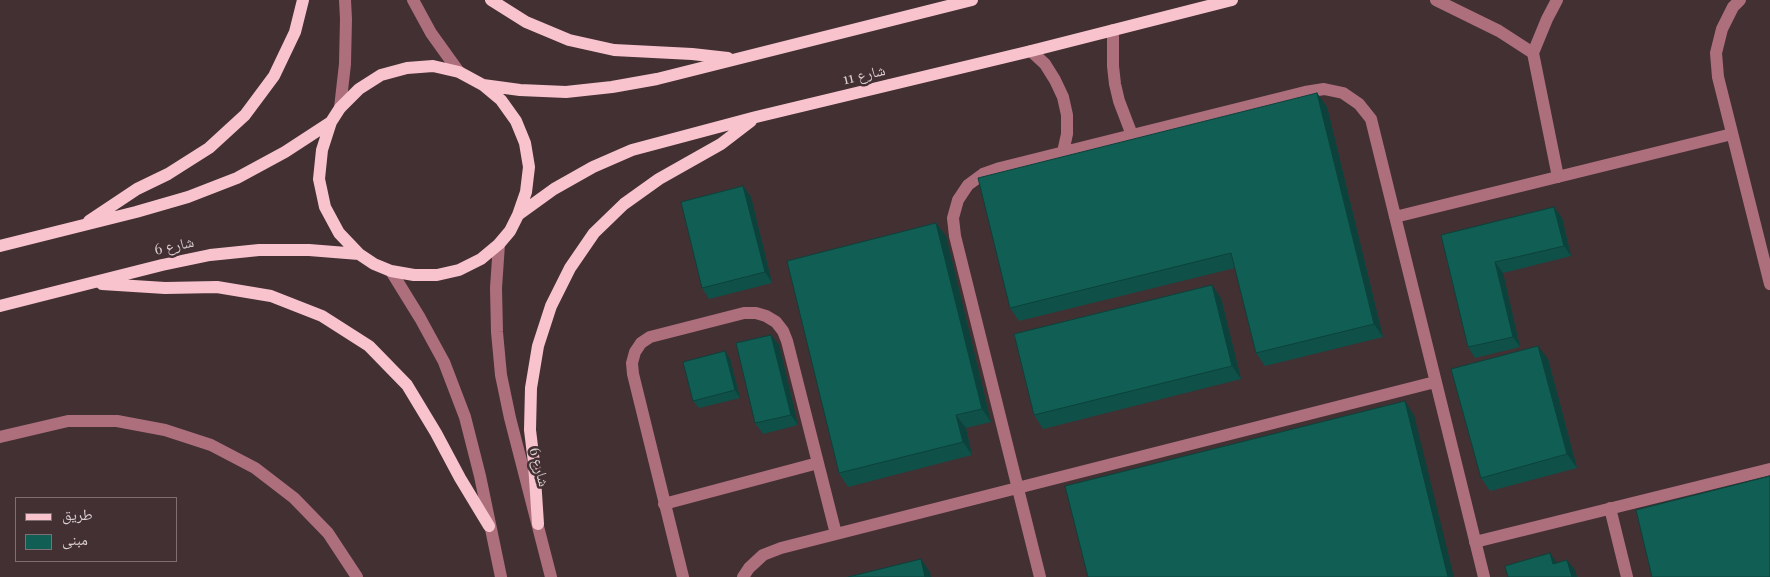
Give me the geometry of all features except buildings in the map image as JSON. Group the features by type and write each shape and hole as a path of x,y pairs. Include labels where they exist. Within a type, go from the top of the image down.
{"main road":[{"path":"82,226 123,198 168,174 209,148 245,115 274,76 295,32 303,0"},
{"path":"491,0 526,22 569,40 614,50 692,54 736,59"},
{"path":"483,84 520,90 566,92 612,88 658,79 972,0"},
{"name":"شارع 11","path":"518,215 554,189 632,150 756,117 1031,51 1232,0"},
{"path":"433,66 459,72 483,84 501,100 516,120 525,143 528,167 526,192 510,231 499,244 480,259 459,270 437,275 414,276 391,271 374,264 358,254 339,233 325,207 319,179 322,150 331,122 340,108 359,89 381,75 407,68 433,66"},
{"path":"538,524 530,430 531,388 538,346 551,306 570,268 594,233 624,204 658,179 721,144 756,117"},
{"path":"0,246 188,197 238,178 285,152 331,122"},
{"name":"شارع 6","path":"0,306 162,264 210,255 269,250 309,250 358,254"},
{"path":"90,284 164,288 217,287 271,296 322,316 369,346 407,385 489,526"}],"street":[{"path":"340,108 345,64 345,0"},
{"path":"413,0 431,32 459,72"},
{"path":"1436,0 1498,31 1533,52"},
{"path":"1557,0 1533,52 1558,177"},
{"path":"1740,0 1733,8 1722,29 1716,53 1718,77 1770,284"},
{"path":"1113,30 1115,84 1119,101 1132,135"},
{"path":"1031,51 1045,64 1056,80 1063,97 1067,115 1067,134 1063,152"},
{"path":"1040,577 955,236 953,218 958,200 968,185 983,174 1063,152 1305,92 1324,89 1343,93 1359,104 1371,119 1484,577"},
{"path":"1396,217 1732,134"},
{"name":"شارع 6","path":"499,244 496,288 497,332 501,375 510,418 551,577"},
{"path":"391,271 444,362 465,417 480,476 500,577"},
{"path":"683,577 664,504 632,363 635,352 641,344 650,337 660,334 744,313 756,313 776,322 783,331 787,341 836,534"},
{"path":"743,577 749,568 763,555 781,548 1435,382"},
{"path":"0,437 68,421 117,421 165,430 211,445 255,468 294,498 328,533 357,577"},
{"path":"664,504 818,463"},
{"path":"1475,542 1770,469"},
{"path":"1610,508 1627,577"}]}
